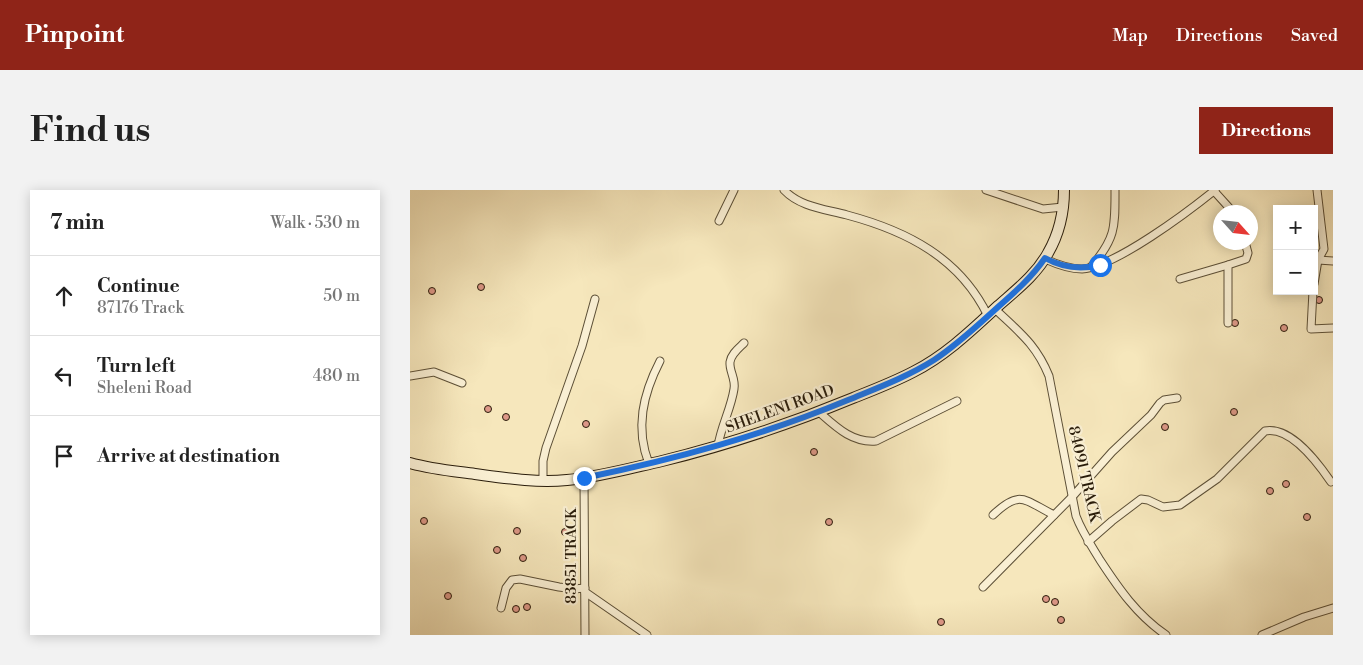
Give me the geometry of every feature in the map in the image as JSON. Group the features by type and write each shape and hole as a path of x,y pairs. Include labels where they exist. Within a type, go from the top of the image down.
{"street":[{"path":"719,220 734,190"},
{"name":"84091 TRACK","path":"784,190 792,197 808,205 885,226 924,247 959,272 991,313 1031,343 1043,362 1051,385 1076,516 1088,542 1129,602 1144,618 1166,635"},
{"path":"986,190 1043,209 1063,207"},
{"name":"SHELENI ROAD","path":"410,463 453,471 543,481 584,478 718,446 768,431 819,412 913,372 943,353 991,313 1031,276 1045,258 1056,235 1063,207 1064,190"},
{"path":"1091,267 1103,252 1111,237 1115,217 1116,190"},
{"path":"1317,190 1324,250 1318,260"},
{"path":"1045,258 1061,265 1082,269 1100,265 1153,235 1215,191 1227,205"},
{"path":"1180,279 1246,259 1247,250"},
{"path":"1318,260 1333,260"},
{"path":"1228,265 1228,323"},
{"path":"1313,295 1311,329 1333,328"},
{"path":"543,481 543,461 546,448 582,346 595,299"},
{"path":"718,446 720,433 731,404 734,387 730,363 734,354 744,343"},
{"path":"649,464 644,450 642,432 643,408 645,396 660,361"},
{"path":"410,376 434,372 462,383"},
{"path":"983,587 1072,497 1112,452 1160,403 1164,400 1177,398"},
{"path":"819,412 845,433 860,440 869,441 876,440 957,401"},
{"path":"1088,542 1141,499 1148,500 1163,508 1180,504 1217,479 1265,431 1279,430 1286,434 1310,455 1331,482"},
{"name":"83851 TRACK","path":"584,478 585,635"},
{"path":"993,515 1011,500 1019,498 1054,515"},
{"path":"501,608 506,588 512,580 520,579 585,590 647,635"},
{"path":"1262,635 1304,617 1333,608"}],"building":[{"path":"481,283 485,287 481,291 477,287"},
{"path":"432,287 436,291 432,295 428,291"},
{"path":"1319,296 1323,300 1319,304 1315,300"},
{"path":"1235,319 1239,323 1235,327 1231,323"},
{"path":"1284,324 1288,328 1284,332 1280,328"},
{"path":"488,405 492,409 488,413 484,409"},
{"path":"1234,408 1238,412 1234,416 1230,412"},
{"path":"506,413 510,417 506,421 502,417"},
{"path":"586,420 590,424 586,428 582,424"},
{"path":"1165,423 1169,427 1165,431 1161,427"},
{"path":"814,448 818,452 814,456 810,452"},
{"path":"1286,480 1290,484 1286,488 1282,484"},
{"path":"1270,487 1274,491 1270,495 1266,491"},
{"path":"1307,513 1311,517 1307,521 1303,517"},
{"path":"424,517 428,521 424,525 420,521"},
{"path":"829,518 833,522 829,526 825,522"},
{"path":"517,527 521,531 517,535 513,531"},
{"path":"565,528 569,532 565,536 561,532"},
{"path":"497,546 501,550 497,554 493,550"},
{"path":"523,554 527,558 523,562 519,558"},
{"path":"448,592 452,596 448,600 444,596"},
{"path":"1046,595 1050,599 1046,603 1042,599"},
{"path":"1055,598 1059,602 1055,606 1051,602"},
{"path":"527,603 531,607 527,611 523,607"},
{"path":"516,605 520,609 516,613 512,609"},
{"path":"1061,616 1065,620 1061,624 1057,620"},
{"path":"941,618 945,622 941,626 937,622"}],"route":[{"path":"584,478 718,446 759,434 827,409 913,372 934,360 982,322 1031,276 1045,258 1074,268 1082,269 1100,265"}]}
